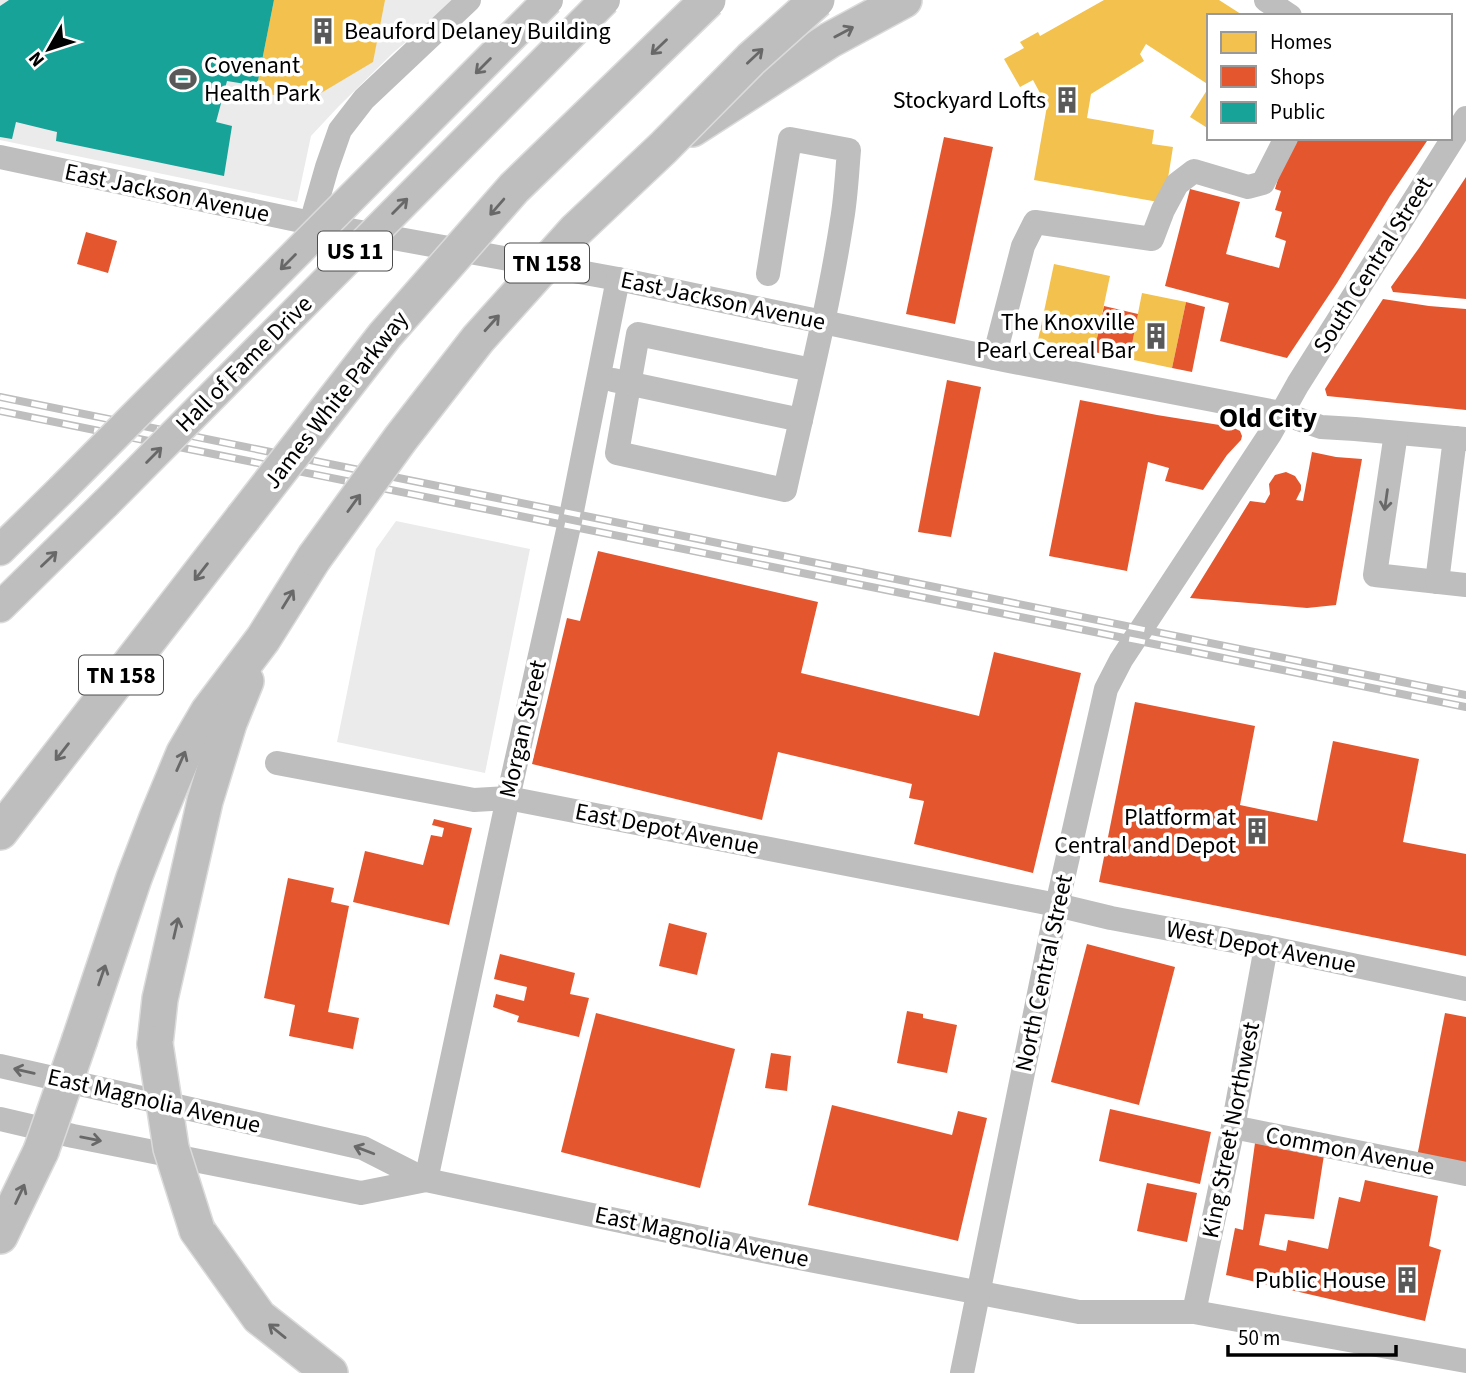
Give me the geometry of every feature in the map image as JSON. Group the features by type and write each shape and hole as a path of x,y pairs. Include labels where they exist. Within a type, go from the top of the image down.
{"highway":[{"name":"James White Parkway","path":"0,832 385,335 513,188 708,0"},
{"name":"TN 158","path":"263,639 314,558 401,438 478,339 576,230 663,148 751,59 817,0"},
{"path":"663,148 830,40 904,0"},
{"path":"0,1236 41,1151 134,878 184,753 208,712 263,639"},
{"path":"263,639 229,723 205,801 160,999 155,1044 171,1148 197,1230 259,1317 330,1373"}],"main road":[{"name":"Hall of Fame Drive","path":"0,550 548,0"},
{"name":"Hall of Fame Drive","path":"0,607 605,0"}],"street":[{"path":"311,223 340,130 364,99 469,0"},
{"path":"1266,0 1287,14"},
{"name":"South Central Street","path":"1452,139 1466,117"},
{"path":"768,274 790,139 849,150 842,219 812,370 785,490 617,453 638,334 812,370"},
{"path":"994,358 1023,246 1035,222 1152,239 1177,184 1194,171 1248,187 1263,183 1285,140"},
{"name":"South Central Street","path":"1281,413 1452,140"},
{"name":"East Jackson Avenue","path":"0,157 311,223 618,279 994,358 1281,413 1321,427 1461,439"},
{"name":"Morgan Street","path":"426,1180 569,526 618,279"},
{"path":"598,376 801,420"},
{"name":"North Central Street","path":"962,1373 1057,905 1106,689 1121,660 1270,434 1281,413"},
{"path":"1396,433 1375,575 1466,585"},
{"path":"1437,582 1461,439"},
{"name":"East Depot Avenue","path":"277,763 474,800 508,798 1057,905"},
{"name":"West Depot Avenue","path":"1057,905 1466,989"},
{"name":"King Street Northwest","path":"1194,1312 1233,1128 1266,947"},
{"name":"East Magnolia Avenue","path":"0,1066 363,1148 426,1180 768,1252 1079,1312 1194,1312 1466,1361"},
{"name":"East Magnolia Avenue","path":"0,1119 360,1193 426,1180"},
{"name":"Common Avenue","path":"1233,1128 1466,1174"}],"shaded area":[{"name":"Covenant Health Park","path":"0,0 456,0 394,52 311,136 297,202 0,140"},
{"path":"396,521 530,549 485,773 337,742 376,549"}],"building: Homes":[{"name":"Beauford Delaney Building","path":"274,0 385,0 373,62 306,102 260,92 257,86"},
{"name":"Stockyard Lofts","path":"1104,0 1219,0 1241,14 1207,14 1207,84 1146,44 1140,54 1144,61 1091,94 1087,118 1154,130 1152,144 1173,147 1164,203 1034,180 1047,106 1033,80 1020,87 1004,59 1024,48 1020,42 1038,32 1040,36"},
{"path":"1207,90 1207,128 1190,117"},
{"path":"1054,264 1110,276 1094,352 1038,340"},
{"name":"The Knoxville Pearl Cereal Bar","path":"1142,293 1186,302 1172,368 1129,359"}],"building: Shops":[{"path":"944,137 993,147 955,324 906,314"},
{"path":"1298,140 1428,140 1287,358 1220,341 1229,303 1165,286 1190,189 1240,202 1226,254 1279,268 1286,241 1275,237 1282,212 1275,210 1281,191 1275,189 1282,166"},
{"path":"1466,177 1466,299 1393,292 1391,287"},
{"path":"86,232 117,241 108,273 77,264"},
{"path":"1383,299 1466,309 1466,410 1327,396 1325,389"},
{"path":"1186,302 1205,307 1192,372 1172,368"},
{"path":"1104,306 1138,314 1129,359 1094,352"},
{"path":"947,380 981,387 951,537 918,532"},
{"path":"1080,400 1232,427 1240,431 1242,436 1203,490 1165,481 1169,468 1148,462 1127,571 1049,556"},
{"path":"1312,452 1362,459 1336,605 1307,608 1190,598 1250,501 1265,503 1270,494 1269,484 1275,475 1286,472 1295,476 1301,485 1296,500 1303,501"},
{"path":"598,551 818,602 801,673 979,716 994,652 1081,673 1033,873 914,844 924,801 909,798 912,784 778,752 762,820 532,764 567,618 580,621"},
{"name":"Platform at Central and Depot","path":"1135,702 1255,726 1240,805 1317,821 1333,741 1419,759 1403,842 1466,854 1466,956 1099,882"},
{"path":"434,819 472,828 449,925 353,902 365,851 423,865 431,835 442,837 444,828 432,825"},
{"path":"288,878 334,888 331,902 349,906 328,1012 359,1018 353,1049 289,1036 295,1005 264,998"},
{"path":"669,923 707,933 697,975 659,966"},
{"path":"1087,944 1175,967 1139,1105 1051,1082"},
{"path":"500,954 575,973 570,994 589,998 579,1037 517,1022 519,1016 493,1007 496,994 524,1001 527,987 494,979"},
{"path":"907,1011 923,1014 923,1018 957,1025 947,1073 897,1063"},
{"path":"596,1013 735,1049 700,1188 561,1152"},
{"path":"1445,1013 1466,1017 1466,1172 1416,1162"},
{"path":"771,1053 791,1056 787,1091 765,1088"},
{"path":"832,1105 952,1135 958,1111 987,1118 958,1241 808,1205"},
{"path":"1110,1109 1211,1132 1200,1184 1099,1161"},
{"path":"1255,1143 1324,1155 1314,1219 1265,1214 1259,1245 1286,1251 1288,1240 1328,1249 1339,1197 1360,1202 1365,1180 1438,1196 1429,1246 1441,1250 1425,1321 1226,1275 1235,1228 1243,1230"},
{"path":"1147,1183 1197,1193 1187,1242 1137,1231"}],"building: Public":[{"path":"9,0 274,0 257,86 227,81 216,122 232,126 224,176 56,141 57,132 16,122 12,139 0,137 0,6"}],"railway":[{"path":"0,397 1466,695"},
{"path":"0,411 1466,707"}],"place":[{"name":"Beauford Delaney Building","path":"323,31"},
{"name":"Covenant Health Park","path":"183,79"},
{"name":"Stockyard Lofts","path":"1067,100"},
{"name":"The Knoxville Pearl Cereal Bar","path":"1156,336"},
{"name":"Platform at Central and Depot","path":"1257,831"},
{"name":"Public House","path":"1407,1280"}],"district":[{"name":"Old City","path":"1268,418"}]}
